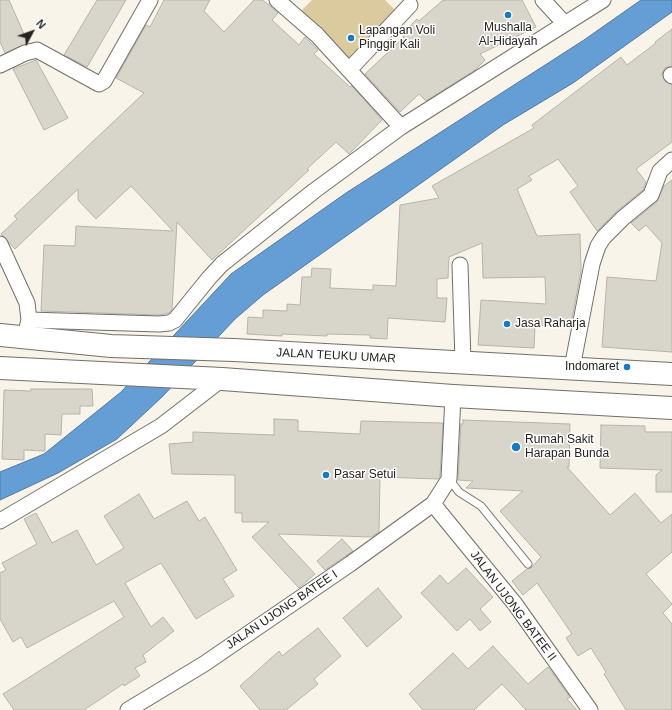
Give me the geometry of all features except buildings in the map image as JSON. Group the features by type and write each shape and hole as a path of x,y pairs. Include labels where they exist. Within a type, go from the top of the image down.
{"highway":[{"name":"JALAN TEUKU UMAR","path":"0,335 27,328 111,346 234,350 672,374"},
{"path":"260,382 261,352"},
{"path":"0,368 109,375 215,379 453,396 672,408"}],"street":[{"path":"0,65 25,53 37,50 99,84 104,81 150,0"},
{"path":"277,0 317,35 401,126"},
{"path":"543,0 565,24"},
{"path":"0,244 23,291 27,303 27,328 169,323 181,315 209,278 235,252 401,126 603,0"},
{"path":"349,70 410,6"},
{"path":"572,368 592,264 598,246 603,238 613,228 651,195 660,171 672,160"},
{"path":"460,265 463,362"},
{"path":"0,521 161,426 215,379"},
{"path":"433,504 449,479 453,396"},
{"name":"JALAN UJONG BATEE I","path":"128,710 204,664 433,504"},
{"name":"JALAN UJONG BATEE II","path":"433,504 515,604 590,710"}],"lane":[{"path":"449,479 459,492 481,506 528,564"}],"shaded area":[{"name":"Lapangan Voli Pinggir Kali","path":"312,0 385,0 398,13 352,64 300,12"}],"water":[{"path":"641,0 672,0 672,12 573,83 503,125 263,295 235,319 163,396 117,439 58,473 0,500 0,472 44,454 121,392 231,274 346,193 584,40"}],"place":[{"name":"Mushalla Al-Hidayah","path":"508,15"},
{"name":"Lapangan Voli Pinggir Kali","path":"351,38"},
{"name":"Jasa Raharja","path":"507,324"},
{"name":"Indomaret","path":"627,367"},
{"name":"Rumah Sakit Harapan Bunda","path":"516,447"},
{"name":"Pasar Setui","path":"326,475"}]}
